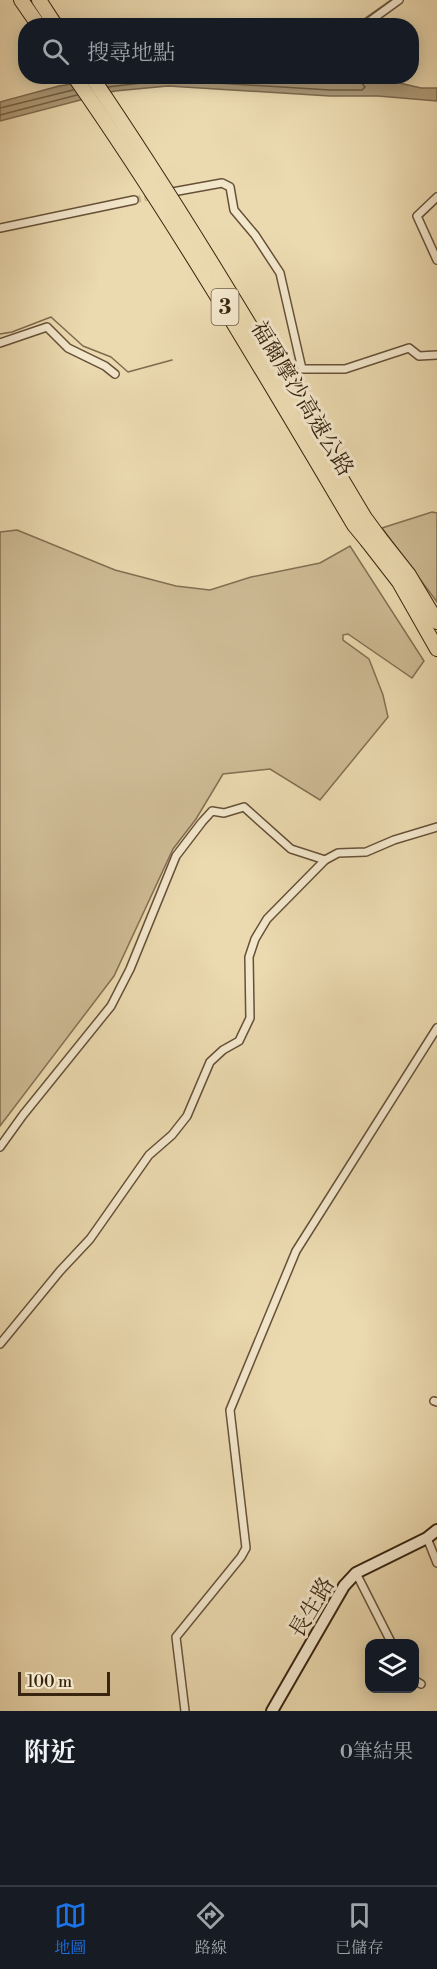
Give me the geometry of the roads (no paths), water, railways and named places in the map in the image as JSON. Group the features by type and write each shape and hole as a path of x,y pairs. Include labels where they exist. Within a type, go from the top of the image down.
{"highway":[{"path":"21,0 33,18"},
{"path":"39,0 51,18"},
{"name":"福爾摩沙高速公路","path":"80,84 213,288 354,525 399,582 437,649"},
{"name":"福爾摩沙高速公路","path":"96,84 225,283 365,518 409,575 437,622"}],"street":[{"path":"374,18 399,0"},
{"path":"165,193 222,183 230,187 234,210 255,235 280,273 302,369 345,369 409,348 419,356 437,355"},
{"path":"437,196 417,216 437,260"},
{"path":"0,228 134,200"},
{"path":"0,343 47,327 68,348 98,362 115,374"},
{"path":"0,1147 111,1006 130,969 176,856 212,811 224,813 243,807 291,849 325,860"},
{"path":"0,1344 60,1271 90,1239 149,1155 172,1134 187,1116 210,1062 243,1036 250,1018 249,957 267,919 325,860 338,853 366,852 394,840 437,827"},
{"path":"184,1711 176,1637 246,1548 230,1410 296,1251 437,1028"},
{"name":"長生路","path":"272,1711 344,1586 356,1573 427,1538 437,1530"},
{"path":"427,1538 437,1563"},
{"path":"356,1573 389,1639"}],"water":[{"path":"71,84 404,84 421,88 437,88 437,101 168,86 115,91 0,121 0,102"}],"waterway":[{"path":"365,18 391,0"},
{"path":"0,334 12,332 51,317 83,346 111,357 128,372 172,360"}],"tunnel":[{"path":"134,200 154,196"}]}
